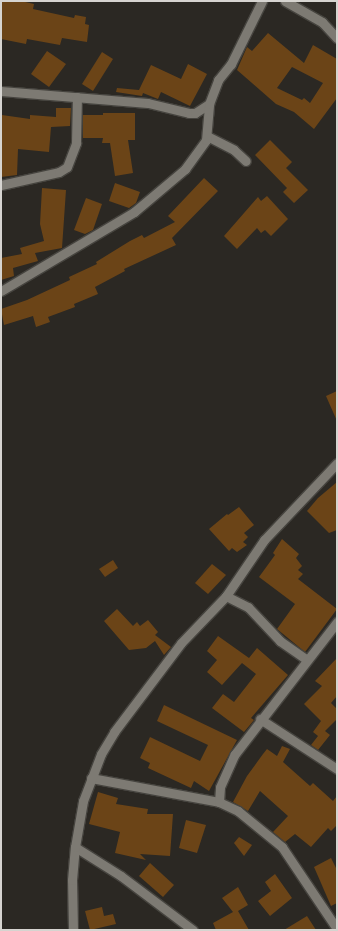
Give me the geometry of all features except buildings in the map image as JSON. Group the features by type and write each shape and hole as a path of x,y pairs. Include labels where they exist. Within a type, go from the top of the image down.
{"street":[{"path":"1,291 134,212 185,169 200,152 207,136 209,104 218,80 232,64 262,1"},
{"path":"285,1 322,22 337,38"},
{"path":"1,91 148,103 195,113 207,120"},
{"path":"1,185 59,172 67,167 76,143 77,97"},
{"path":"195,113 209,104"},
{"path":"207,136 234,150 246,161"},
{"path":"73,930 72,896 75,847 84,801 91,778 114,732 181,643 226,596 264,540 337,463"},
{"path":"226,596 248,607 280,641 307,660"},
{"path":"219,802 220,787 232,760 260,719 337,622"},
{"path":"260,719 337,769"},
{"path":"91,778 219,802 256,824 282,847 336,924"},
{"path":"75,847 121,876 193,930"}]}
